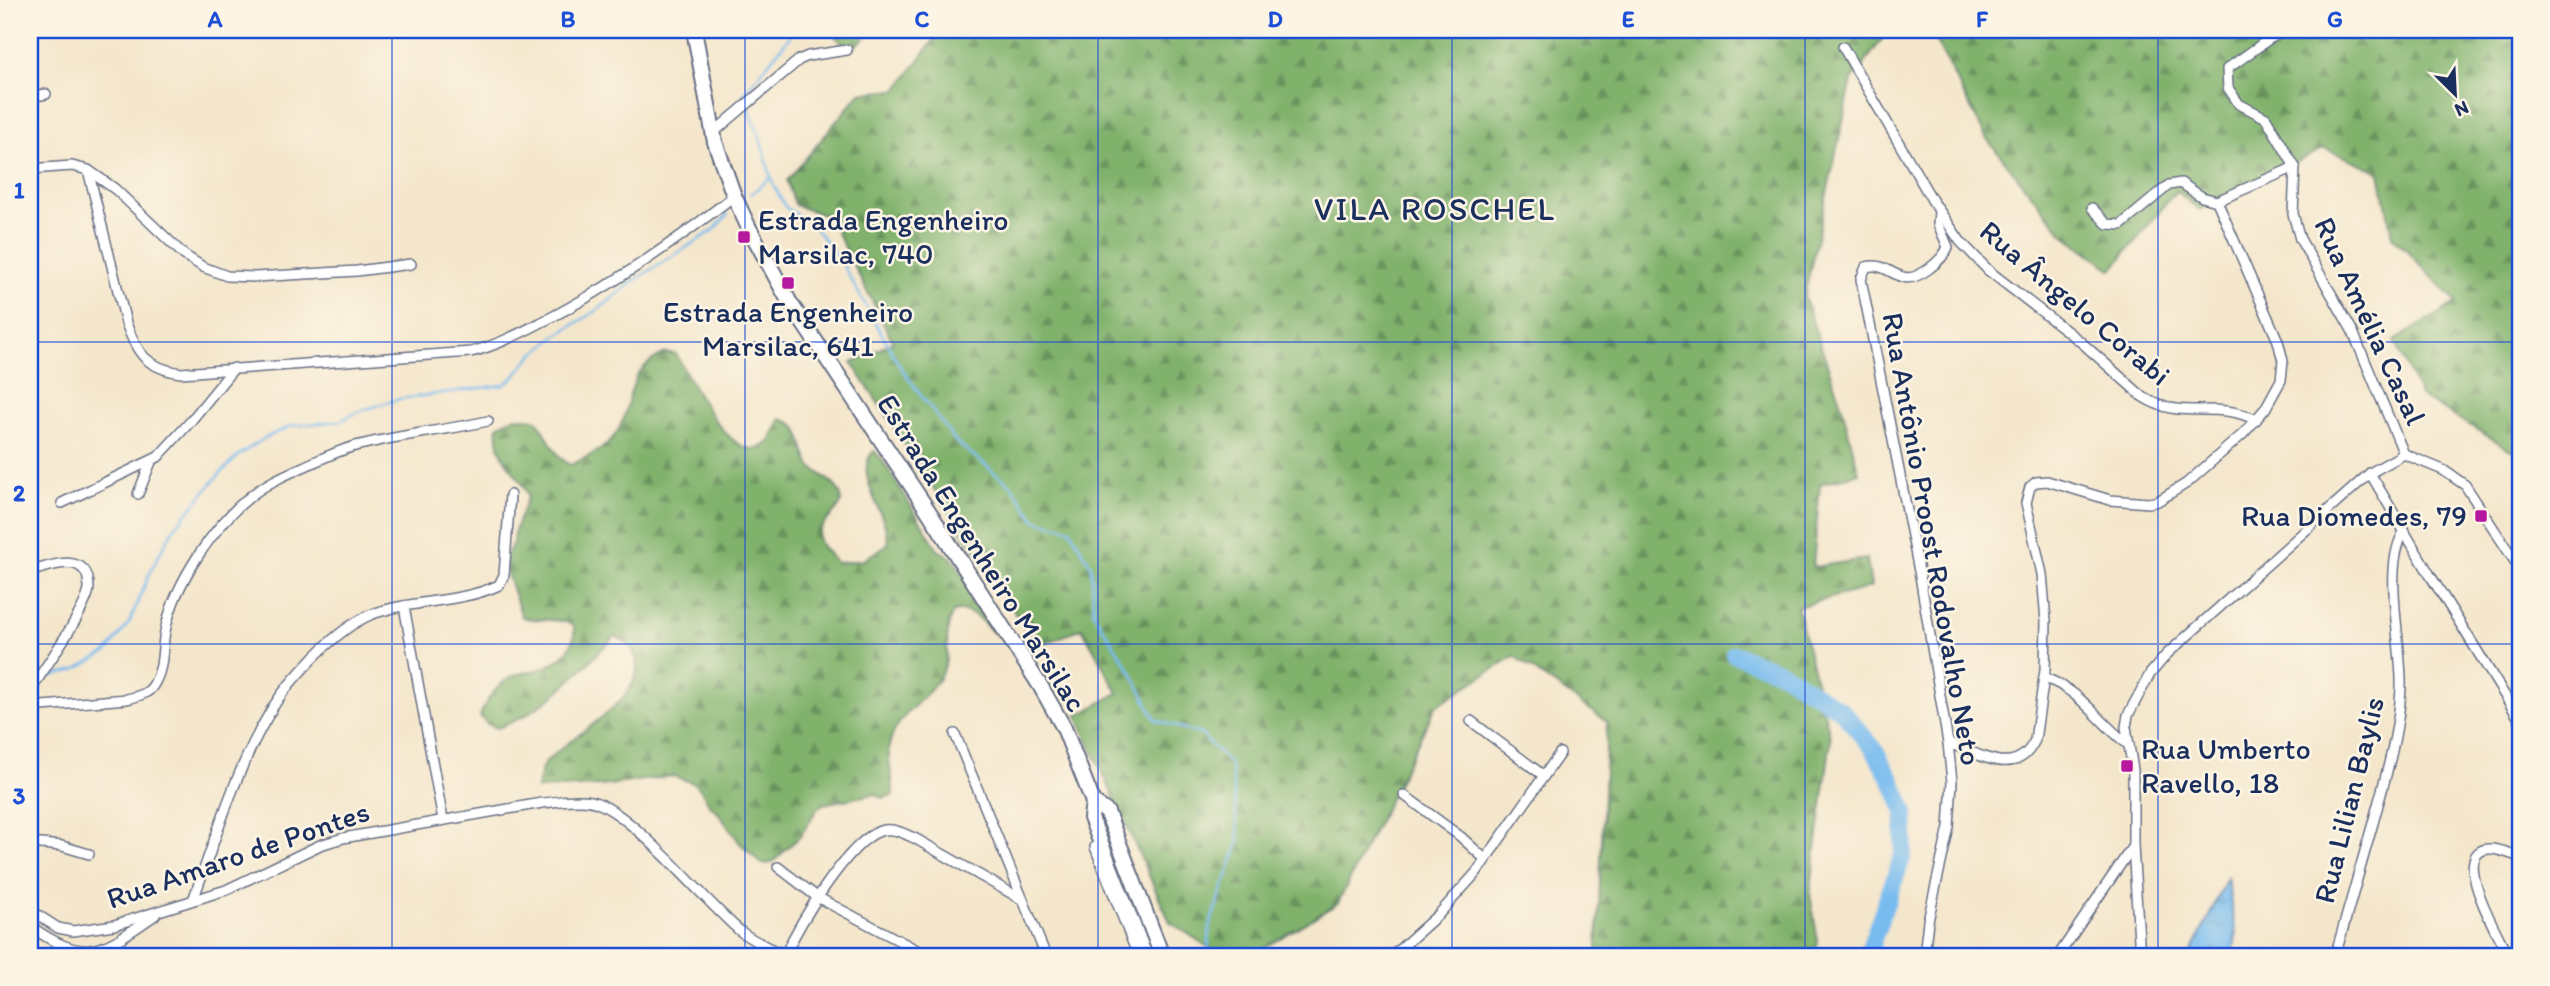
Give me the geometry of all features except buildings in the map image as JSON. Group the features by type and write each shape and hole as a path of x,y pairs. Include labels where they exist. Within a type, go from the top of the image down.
{"main road":[{"name":"Estrada Engenheiro Marsilac","path":"694,30 713,133 734,196 790,303 927,509 1041,687 1064,728 1091,797 1091,818 1144,956"},
{"name":"Estrada Engenheiro Marsilac","path":"1091,797 1107,811 1162,956"}],"street":[{"path":"2092,208 2107,224 2121,225 2169,185 2181,183 2202,197 2217,201 2295,167 2266,118 2239,104 2228,88 2227,69 2269,38 2285,30"},
{"name":"Rua Ângelo Corabi","path":"1843,47 1939,211 1980,262 2156,405 2175,409 2240,411 2256,419"},
{"path":"713,133 799,60 847,50"},
{"path":"30,97 46,94"},
{"path":"30,169 72,166 88,170 115,189 184,255 203,267 226,276 280,276 411,264"},
{"name":"Rua Amélia Casal","path":"2295,167 2293,214 2301,239 2353,332 2404,454"},
{"path":"88,170 133,343 145,359 163,370 181,373 483,349 514,337 575,305 673,242 734,196"},
{"path":"1948,743 1995,761 2008,762 2018,758 2035,740 2044,678 2045,599 2026,503 2030,487 2036,482 2047,481 2110,500 2149,503 2158,501 2187,483 2243,434 2265,410 2281,380 2281,350 2217,201"},
{"name":"Rua Antônio Proost Rodovalho Neto","path":"1924,956 1928,921 1949,827 1952,782 1920,576 1861,279 1866,267 1871,265 1880,265 1909,278 1936,263 1948,247 1938,224 1939,211"},
{"path":"62,503 151,462 168,449 234,368"},
{"path":"30,707 127,699 141,695 151,688 163,660 166,627 184,581 220,526 243,502 268,484 354,447 488,421"},
{"path":"2140,956 2133,846 2133,770 2127,715 2150,674 2167,654 2370,473 2404,454 2443,470 2465,485 2520,569"},
{"path":"138,494 151,462"},
{"path":"2370,473 2520,720"},
{"path":"193,901 245,765 268,714 284,691 322,649 355,623 371,615 404,606 475,594 499,585 504,575 510,495"},
{"name":"Rua Lilian Baylis","path":"2335,956 2382,792 2397,724 2401,679 2395,604 2395,557 2398,541 2405,531"},
{"path":"30,572 65,562 75,564 87,577 89,588 74,621 30,691"},
{"path":"404,606 443,820"},
{"path":"2044,678 2055,681 2073,693 2105,726 2129,745"},
{"path":"1471,720 1544,776"},
{"path":"955,734 1046,956"},
{"path":"1392,956 1452,901 1486,859 1560,753"},
{"path":"1404,795 1486,859"},
{"path":"1091,797 1085,807 1088,825 1138,956"},
{"name":"Rua Amaro de Pontes","path":"30,910 58,928 73,931 114,925 248,881 320,845 343,838 571,800 591,801 606,807 642,835 737,929 762,946 786,956"},
{"path":"786,956 796,930 817,897 861,845 873,835 891,830 916,839 1023,900"},
{"path":"30,843 62,846 89,855"},
{"path":"2058,956 2133,846"},
{"path":"2508,956 2476,888 2472,866 2478,853 2484,849 2495,849 2520,857"},
{"path":"778,867 817,897 928,956"},
{"path":"89,954 108,946 163,910"},
{"name":"Rua Amaro de Pontes","path":"30,926 50,940 89,954"},
{"path":"606,956 624,956"}],"green space":[{"path":"829,30 863,30 868,35 850,51"},
{"path":"935,30 1889,30 1852,80 1804,297 1842,407 1859,473 1820,484 1813,567 1867,559 1871,587 1797,607 1831,739 1810,894 1818,942 1813,956 1593,956 1597,951 1607,722 1514,656 1436,706 1338,903 1251,956 1222,956 1170,922 1077,716 1118,693 1082,628 1037,647 852,363 893,342 829,217 795,205 787,181 860,93 897,90 938,34"},
{"path":"1930,30 2520,30 2520,447 2513,451 2420,396 2395,341 2457,302 2392,236 2380,172 2324,148 2200,210 2176,191 2112,270 2063,234 1987,139"},
{"path":"666,353 676,354 712,416 738,443 751,449 764,446 772,438 781,419 795,426 811,466 835,486 841,496 840,506 818,535 821,545 837,563 863,560 888,544 867,471 868,460 874,451 939,551 954,560 967,586 979,589 996,625 996,635 972,614 953,612 948,627 947,657 943,671 930,690 898,724 889,746 893,795 883,798 874,794 823,804 801,835 772,863 762,864 740,843 694,783 673,776 601,786 537,789 542,768 548,760 605,715 630,687 637,673 636,658 626,642 619,638 615,636 561,689 515,721 497,728 487,724 480,716 488,699 501,684 514,675 538,670 559,659 573,642 574,634 574,626 568,623 522,617 503,562 513,543 528,496 503,456 498,426 515,417 535,419 559,456 570,465 598,451 612,439 620,427 641,370"}],"water":[{"path":"2227,878 2236,935 2233,956 2190,956"}],"waterway":[{"path":"746,102 743,95 795,30"},
{"path":"748,108 773,184 786,208 812,224 840,260 901,368 956,442 1012,486 1035,520 1070,529 1091,566 1094,614 1132,673 1156,720 1201,734 1231,765 1239,842 1210,924 1208,956"},
{"path":"751,194 770,178"},
{"path":"43,678 75,670 107,652 129,623 152,568 172,531 239,455 265,438 291,426 340,421 360,411 399,399 504,385 530,357 560,333 598,310 635,280 714,230 728,214"},
{"path":"1734,654 1781,672 1841,710 1874,749 1892,781 1905,812 1903,855 1867,956"}],"place":[{"name":"Estrada Engenheiro Marsilac, 740","path":"744,237"},
{"name":"Estrada Engenheiro Marsilac, 641","path":"788,283"},
{"name":"Rua Diomedes, 79","path":"2481,516"},
{"name":"Rua Umberto Ravello, 18","path":"2127,766"}],"district":[{"name":"VILA ROSCHEL","path":"1435,208"}]}
